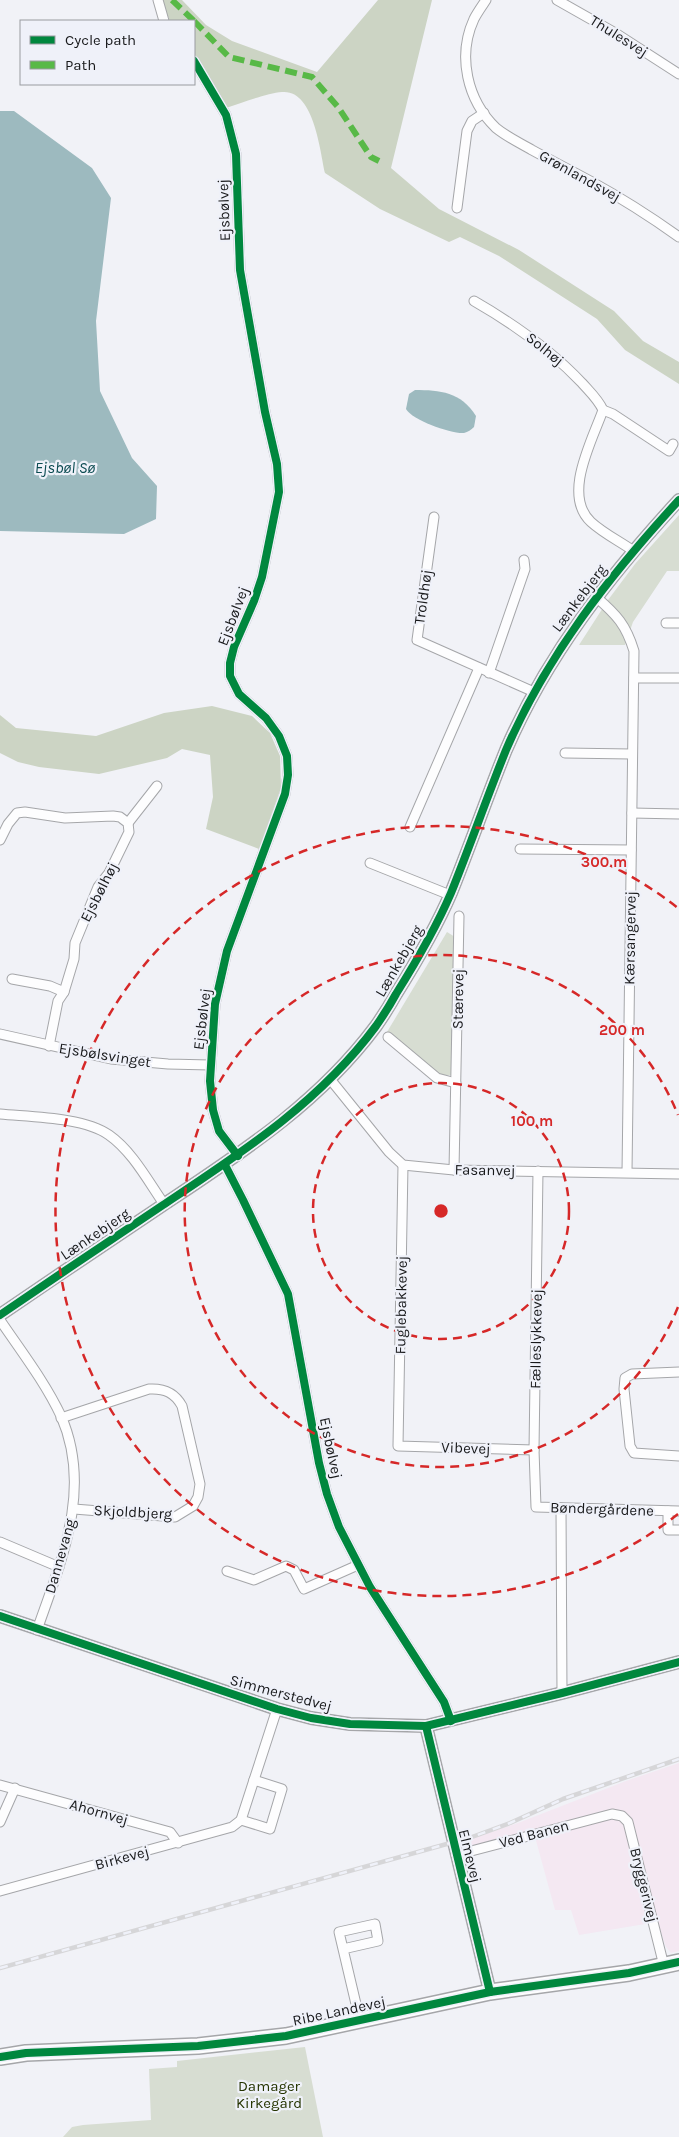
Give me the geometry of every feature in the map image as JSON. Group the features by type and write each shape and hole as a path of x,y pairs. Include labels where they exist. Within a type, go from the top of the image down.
{"main road":[{"name":"Ribe Landevej","path":"0,2057 26,2053 198,2046 286,2036 490,1992 664,1966 679,1962"}],"street":[{"path":"158,0 164,20"},
{"name":"Grønlandsvej","path":"486,0 474,19 466,42 466,67 471,90 484,113 497,128 513,139 611,192 650,216 679,237"},
{"name":"Thulesvej","path":"557,0 617,34 679,74"},
{"name":"Ejsbølvej","path":"195,63 226,115 236,154 240,270 265,412 277,464 279,492 262,577 234,647 230,664 230,676 239,694 266,718 279,736 287,756 288,775 285,794 227,951 215,1004 210,1065 213,1110 219,1131 238,1156"},
{"path":"457,208 467,131 472,120 484,113"},
{"name":"Solhøj","path":"474,301 541,344 600,402 603,410 613,414 668,451 673,444"},
{"path":"603,410 581,472 578,496 581,506 592,522 632,550"},
{"name":"Lænkebjerg","path":"0,1314 238,1156 289,1116 330,1079 376,1026 424,949 450,895 507,749 534,692 564,641 596,597 632,550 679,500"},
{"name":"Troldhøj","path":"434,517 417,640 534,692"},
{"path":"489,673 525,569 524,560"},
{"name":"Kærsangervej","path":"596,597 616,614 628,632 634,651 631,754 632,813 627,1172"},
{"path":"666,623 679,623"},
{"path":"410,827 479,668"},
{"path":"634,678 679,678"},
{"path":"565,753 631,754"},
{"name":"Ejsbølhøj","path":"49,1046 58,1001 64,992 74,959 75,943 98,887 109,873 129,832 128,823 157,786"},
{"path":"0,840 8,824 17,813 25,812 65,818 113,816 120,817 128,823"},
{"path":"632,813 679,814"},
{"path":"520,849 631,850"},
{"path":"370,863 450,895"},
{"name":"Stærevej","path":"454,1170 459,916"},
{"path":"12,979 50,986 64,992"},
{"name":"Ejsbølsvinget","path":"0,1034 111,1059 168,1064 210,1065"},
{"path":"388,1037 437,1078 456,1083"},
{"path":"330,1079 389,1152 403,1166"},
{"path":"0,1114 80,1123 94,1127 109,1135 125,1150 164,1204"},
{"name":"Ejsbølvej","path":"225,1165 288,1294 319,1463 327,1494 339,1527 370,1587 444,1702 451,1721"},
{"name":"Fasanvej","path":"403,1166 454,1170 679,1174"},
{"name":"Fuglebakkevej","path":"398,1446 403,1166"},
{"name":"Fælleslykkevej","path":"536,1507 534,1450 538,1171"},
{"name":"Dannevang","path":"0,1320 48,1392 61,1418 74,1471 74,1509 59,1567 37,1630"},
{"path":"679,1372 632,1374 625,1378 624,1389 630,1446 634,1453 679,1456"},
{"name":"Skjoldbjerg","path":"61,1418 149,1389 158,1388 169,1391 179,1400 182,1406 200,1484 198,1497 193,1506 175,1517 74,1509"},
{"name":"Vibevej","path":"398,1446 534,1450"},
{"name":"Bøndergårdene","path":"536,1507 679,1511"},
{"path":"561,1508 562,1693"},
{"name":"Bøndergårdene","path":"668,1511 668,1530 679,1530"},
{"path":"0,1542 59,1567"},
{"path":"227,1571 254,1580 286,1566 294,1570 304,1589 358,1565"},
{"name":"Simmerstedvej","path":"0,1616 277,1709 310,1718 350,1724 426,1726 679,1662"},
{"path":"254,1780 282,1789 270,1829 241,1820 277,1709"},
{"name":"Elmevej","path":"426,1726 490,1992"},
{"name":"Ahornvej","path":"0,1785 170,1832 178,1843"},
{"path":"0,1822 14,1788"},
{"name":"Ved Banen","path":"456,1854 612,1814"},
{"name":"Bryggerivej","path":"612,1814 622,1816 628,1822 664,1966"},
{"name":"Birkevej","path":"0,1890 178,1843 232,1827 241,1820"},
{"path":"343,1949 360,2021"}],"shaded area":[{"path":"679,1763 679,1951 671,1953 666,1947 657,1920 645,1924 579,1935 571,1910 555,1910 535,1837 582,1824 580,1818 462,1849 461,1842 518,1823 626,1781"}],"green space":[{"path":"161,0 182,0 206,25 232,41 317,72 378,0 432,0 391,168 439,209 519,250 614,311 643,341 679,362 679,384 625,350 597,319 499,256 460,237 449,242 380,209 325,173 314,123 302,100 293,94 276,93 226,108 195,55 195,20 170,20"},
{"path":"679,515 679,571 667,571 633,622 625,645 579,645 608,600 635,564"},
{"path":"212,706 252,716 270,733 280,756 281,788 259,849 206,829 213,797 210,755 182,749 167,758 99,774 39,767 18,762 0,753 0,715 16,728 96,736 164,713"},
{"path":"447,932 455,937 452,1075 438,1075 387,1032"},
{"name":"Damager Kirkegård","path":"305,2047 323,2137 63,2137 72,2127 151,2120 149,2069 177,2067 177,2061"}],"water":[{"name":"Ejsbøl Sø","path":"0,111 14,111 92,168 111,198 96,321 100,391 132,458 157,486 156,519 124,534 0,531"},
{"path":"415,390 441,392 457,397 476,416 474,427 465,433 458,433 432,426 416,418 406,409 409,394"}],"railway":[{"path":"0,1968 472,1837 510,1823 563,1799 679,1759"}],"marked path":[{"path":"172,0 193,20"},
{"path":"195,22 229,57 312,77 338,107 371,157 379,161"}],"cycle path":[{"path":"195,63 226,115 236,154 240,270 265,412 277,464 279,492 262,577 234,647 230,663 230,676 239,694 266,718 279,736 287,756 288,775 285,794 227,951 215,1004 210,1081 213,1110 219,1131 238,1156"},
{"path":"0,1315 250,1146 304,1103 354,1054 376,1026 439,919 451,893 506,750 522,715 541,681 582,618 605,587 653,528 679,500"},
{"path":"225,1165 288,1294 319,1463 327,1494 339,1527 370,1587 444,1702 451,1721"},
{"path":"0,1616 277,1709 311,1718 350,1724 426,1726 679,1662"},
{"path":"426,1726 490,1992"},
{"path":"0,2057 26,2053 198,2046 286,2036 490,1992 629,1973 679,1962"}]}
